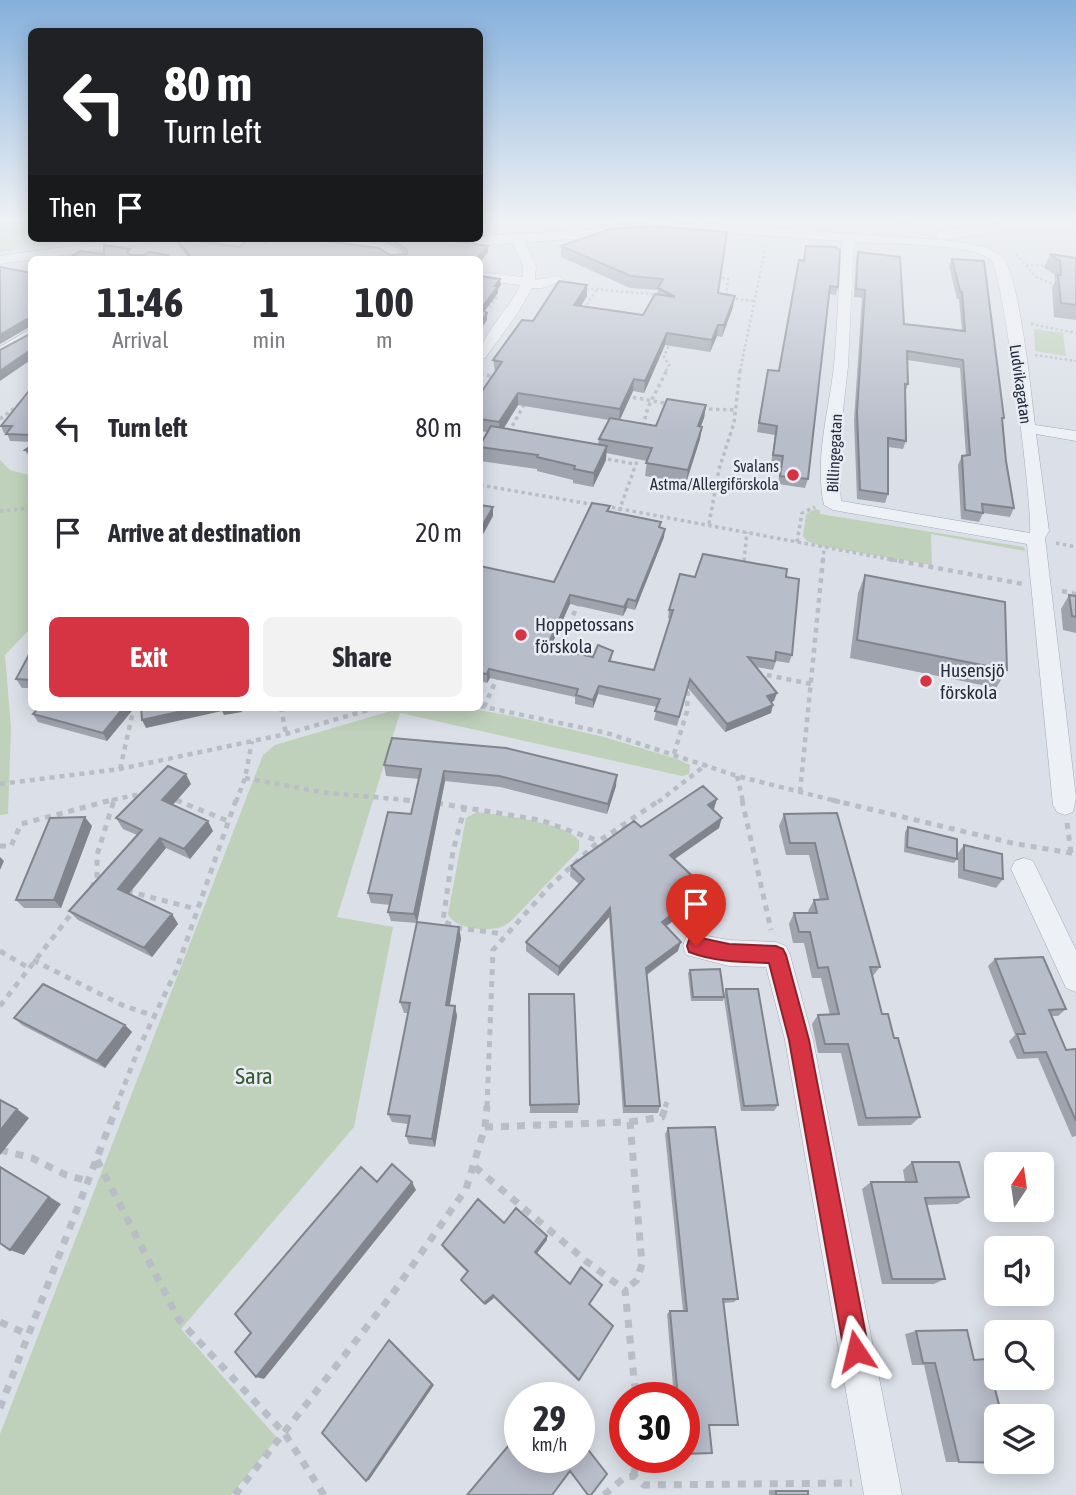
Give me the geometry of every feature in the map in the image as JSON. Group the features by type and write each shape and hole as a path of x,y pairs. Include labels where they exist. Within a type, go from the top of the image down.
{"street":[{"path":"483,351 524,291"},
{"name":"Billingegatan","path":"843,291 841,366 832,434 830,495 833,505 1021,539 1036,538"},
{"name":"Ludvikagatan","path":"1007,291 1040,531 1036,538 1040,587 1065,805"},
{"path":"0,354 28,335"},
{"path":"1027,428 1076,436"},
{"path":"1024,869 1076,979"},
{"path":"696,946 729,953 776,955 799,1040 881,1488"}],"path":[{"path":"581,315 596,291"},
{"path":"630,291 665,295"},
{"path":"726,297 727,291"},
{"path":"709,524 719,469 737,410 742,356 756,291"},
{"path":"715,299 726,297 754,301"},
{"path":"1013,322 1076,333"},
{"path":"642,432 651,401 669,365 663,357 671,336"},
{"path":"1017,353 1076,361"},
{"path":"483,374 502,377"},
{"path":"614,394 671,404"},
{"path":"510,438 510,429 530,395"},
{"path":"0,419 20,403"},
{"path":"0,409 10,411"},
{"path":"699,409 737,410"},
{"path":"614,521 641,451"},
{"path":"592,456 635,464"},
{"path":"483,486 709,524 1076,594"},
{"path":"797,542 802,513 810,507 833,505"},
{"path":"0,511 28,508"},
{"path":"742,575 747,532"},
{"path":"800,792 824,548"},
{"path":"557,652 583,593"},
{"path":"545,651 569,655"},
{"path":"753,672 811,684"},
{"path":"483,704 499,674"},
{"path":"678,678 696,677"},
{"path":"674,754 689,696 688,679"},
{"path":"483,706 560,721 707,764 737,776 800,792 1012,843 1073,853 1065,805"},
{"path":"120,769 133,711"},
{"path":"282,711 286,734"},
{"path":"0,784 120,769 286,734 364,711"},
{"path":"0,1408 138,1050 176,971 245,778 253,741"},
{"path":"235,1495 391,1296 466,1189 475,1167 485,1127 492,950 549,887 597,844 707,764"},
{"path":"737,776 776,955"},
{"path":"245,778 327,793 422,801"},
{"path":"0,846 11,846 21,824 114,799 153,792"},
{"path":"168,797 228,821"},
{"path":"86,895 97,879 97,855 114,799"},
{"path":"432,802 559,824 597,844 602,854"},
{"path":"465,806 453,851 443,920 458,928 504,934"},
{"path":"97,879 109,884"},
{"path":"122,889 196,909"},
{"path":"0,1006 79,904"},
{"path":"0,951 29,968"},
{"path":"33,960 124,1006 155,1016"},
{"path":"485,1127 630,1122 662,1117 667,1102"},
{"path":"625,1290 637,1280 642,1264 630,1122"},
{"path":"0,1150 11,1155 29,1157 72,1179 89,1181"},
{"path":"97,1159 179,1320 285,1434 324,1495"},
{"path":"475,1167 545,1224 580,1257 625,1290 634,1382"},
{"path":"0,1322 29,1335"},
{"path":"604,1495 625,1477 634,1476 644,1485 881,1488"}],"green space":[{"path":"1034,329 1063,333 1066,356 1035,351"},
{"path":"0,460 10,470 28,475 28,631 5,655 11,728 8,814 0,815"},
{"path":"815,509 820,510 820,514 1024,547 1025,551 931,534 932,565 821,546 807,541 803,536 806,514"},
{"name":"Sara","path":"391,711 483,711 604,737 690,765 689,774 682,776 400,713 337,917 393,927 354,1127 181,1329 277,1438 231,1495 0,1495 0,1434 263,755 275,745"},
{"path":"477,812 548,825 562,829 579,841 579,850 515,917 505,925 495,928 464,926 448,914 466,818"}],"building":[{"path":"0,291 28,291 28,319 0,335"},
{"path":"483,291 494,291 483,306"},
{"path":"553,291 583,291 574,305 643,315 655,294 675,297 663,291 718,291 718,293 735,296 724,325 718,325 712,340 667,333 645,381 634,379 620,409 518,393 499,422 483,419 483,390 502,362 493,360 522,320 533,321"},
{"path":"793,291 829,291 808,479 780,476 783,456 773,455 777,426 759,423 768,370 779,371"},
{"path":"865,291 902,291 904,324 965,331 960,291 988,291 1004,418 1006,461 1014,508 982,504 983,513 965,510 962,456 970,455 963,360 907,351 906,441 888,438 888,494 860,490 857,412"},
{"path":"1060,291 1076,291 1076,305 1061,303"},
{"path":"28,335 28,352 0,371 0,350"},
{"path":"28,392 28,435 6,434 12,426 1,426"},
{"path":"667,399 706,405 698,426 702,427 688,470 646,463 652,448 599,439 610,418 656,426"},
{"path":"491,426 607,446 594,473 574,469 575,466 537,457 538,455 483,447 483,440"},
{"path":"592,503 610,506 607,511 661,522 659,527 665,529 636,601 628,599 624,607 570,595 547,647 593,657 598,645 613,651 609,661 654,670 673,610 669,610 680,574 695,577 703,554 787,569 786,577 799,579 792,655 776,652 775,661 748,657 777,693 767,696 773,705 727,724 690,679 679,717 655,711 660,699 599,686 593,700 576,695 578,689 489,669 487,674 483,673 483,567 554,582"},
{"path":"483,505 493,507 483,525"},
{"path":"865,575 1005,602 1007,670 857,640"},
{"path":"1069,595 1076,596 1076,617 1072,616"},
{"path":"28,656 28,680 16,679"},
{"path":"36,711 121,711 103,733 33,714"},
{"path":"141,711 182,711 142,720"},
{"path":"392,738 506,748 617,775 608,804 499,776 444,771 414,914 388,912 392,895 368,893 388,812 411,814 421,769 384,765"},
{"path":"168,766 186,774 162,800 208,821 184,849 160,838 118,889 172,914 144,948 69,911 142,830 116,818"},
{"path":"703,786 717,799 708,805 722,818 670,855 705,888 662,922 681,942 646,968 660,1106 625,1106 610,908 559,967 526,942 584,879 571,866 634,821 641,827"},
{"path":"837,813 880,967 870,967 882,1014 888,1014 894,1038 898,1038 920,1117 866,1118 848,1044 825,1044 818,1015 839,1014 828,967 818,968 810,932 799,932 794,913 817,913 814,900 828,899 815,843 790,843 784,814"},
{"path":"85,817 54,900 16,900 50,818"},
{"path":"908,827 957,839 957,859 907,847"},
{"path":"964,845 1002,854 1003,879 964,870"},
{"path":"417,922 459,927 446,1005 455,1006 432,1139 406,1136 410,1116 388,1114 410,1003 400,1002"},
{"path":"1043,957 1066,1009 1049,1010 1066,1050 1076,1049 1076,1121 1046,1052 1024,1053 1017,1034 1025,1034 995,959"},
{"path":"720,969 724,997 693,997 690,970"},
{"path":"43,984 125,1025 97,1061 14,1018"},
{"path":"726,989 758,989 778,1105 744,1106"},
{"path":"529,994 574,994 579,1104 530,1105"},
{"path":"0,1100 17,1109 0,1131"},
{"path":"715,1127 738,1299 723,1299 738,1425 709,1425 712,1453 700,1453 700,1382 677,1382 670,1311 687,1311 668,1128"},
{"path":"912,1162 959,1162 969,1197 925,1198 945,1279 892,1279 871,1182 917,1182"},
{"path":"392,1164 412,1182 256,1377 235,1352 251,1333 235,1314 361,1167 377,1182"},
{"path":"0,1167 49,1197 10,1250 0,1243"},
{"path":"478,1199 504,1223 516,1208 547,1236 535,1252 570,1284 581,1267 602,1285 589,1304 613,1326 579,1380 493,1295 484,1303 461,1280 468,1271 442,1245"},
{"path":"967,1330 974,1360 984,1359 984,1390 995,1390 999,1404 984,1404 984,1462 959,1462 935,1363 923,1363 916,1331"},
{"path":"389,1340 432,1384 366,1481 322,1433"},
{"path":"504,1451 504,1473 568,1473 552,1495 467,1495"},
{"path":"595,1459 607,1474 591,1495 588,1495 572,1473 595,1473"},
{"path":"776,1491 808,1491 808,1495 776,1495"}],"place":[{"name":"Svalans Astma/Allergiförskola","path":"793,475"},
{"name":"Hoppetossans förskola","path":"521,635"},
{"name":"Husensjö förskola","path":"926,681"}],"route":[{"path":"696,946 729,953 776,955 799,1040 856,1351"}]}
